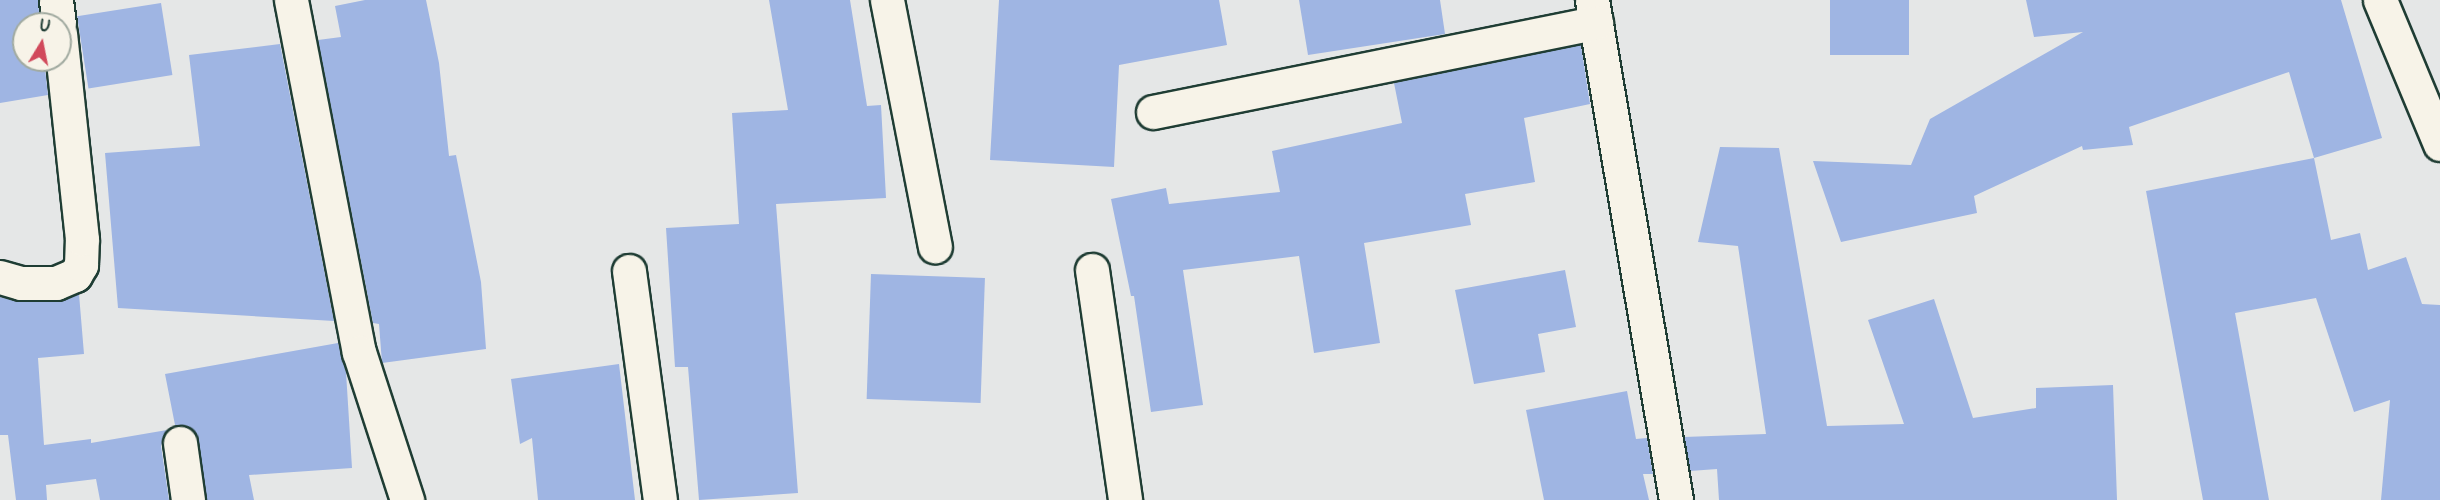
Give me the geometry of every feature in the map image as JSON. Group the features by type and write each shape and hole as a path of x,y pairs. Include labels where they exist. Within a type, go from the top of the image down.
{"street":[{"path":"291,0 359,352 407,500"},
{"path":"887,0 934,246"},
{"path":"2380,0 2440,144"},
{"path":"1153,112 1594,12 1676,500"},
{"path":"0,277 21,283 56,283 75,275 81,265 82,239 64,72"},
{"path":"1092,270 1125,500"},
{"path":"629,271 660,500"},
{"path":"180,443 188,500"}],"building":[{"path":"0,0 38,0 39,12 12,12 12,72 45,72 48,95 0,103"},
{"path":"365,0 426,0 439,63 449,156 456,155 481,282 486,349 382,363 379,324 373,323 318,40 341,37 335,6"},
{"path":"769,0 850,0 867,106 881,105 886,198 776,204 798,493 699,500 688,367 675,367 666,228 739,224 732,113 788,110"},
{"path":"999,0 1219,0 1227,45 1119,65 1114,167 990,160"},
{"path":"1299,0 1440,0 1445,34 1308,55"},
{"path":"1830,0 1909,0 1909,55 1830,55"},
{"path":"2026,0 2341,0 2382,138 2314,158 2289,72 2129,127 2133,145 2083,150 2082,146 1974,196 1977,213 1841,242 1813,161 1911,165 1930,119 2083,32 2034,37"},
{"path":"161,3 172,75 88,88 77,16"},
{"path":"280,44 334,321 118,308 105,153 200,146 189,55"},
{"path":"1581,45 1590,104 1524,118 1535,182 1465,194 1471,225 1364,243 1380,343 1314,353 1299,256 1183,270 1203,405 1151,412 1134,296 1131,296 1111,199 1166,188 1169,204 1280,192 1272,151 1402,123 1394,83"},
{"path":"1720,147 1779,148 1827,426 1904,424 1868,320 1934,299 1973,418 2036,408 2036,388 2113,385 2117,500 1719,500 1717,469 1690,471 1684,437 1766,434 1738,246 1698,242"},
{"path":"2314,158 2331,240 2360,233 2368,270 2406,257 2422,304 2440,305 2440,500 2381,500 2390,400 2354,412 2316,298 2235,313 2269,500 2203,500 2146,191"},
{"path":"1565,270 1576,327 1538,334 1545,372 1474,384 1455,290"},
{"path":"871,274 985,278 981,403 867,399"},
{"path":"79,294 84,354 38,358 44,445 91,439 91,443 167,430 161,446 169,500 100,500 96,479 46,485 47,500 16,500 8,435 0,435 0,297 21,302 56,302"},
{"path":"338,343 346,372 352,468 249,475 254,500 206,500 198,440 188,426 175,425 165,374"},
{"path":"619,364 635,500 538,500 532,438 520,444 511,379"},
{"path":"1627,391 1636,439 1647,438 1653,474 1643,474 1649,500 1544,500 1526,410"}]}
